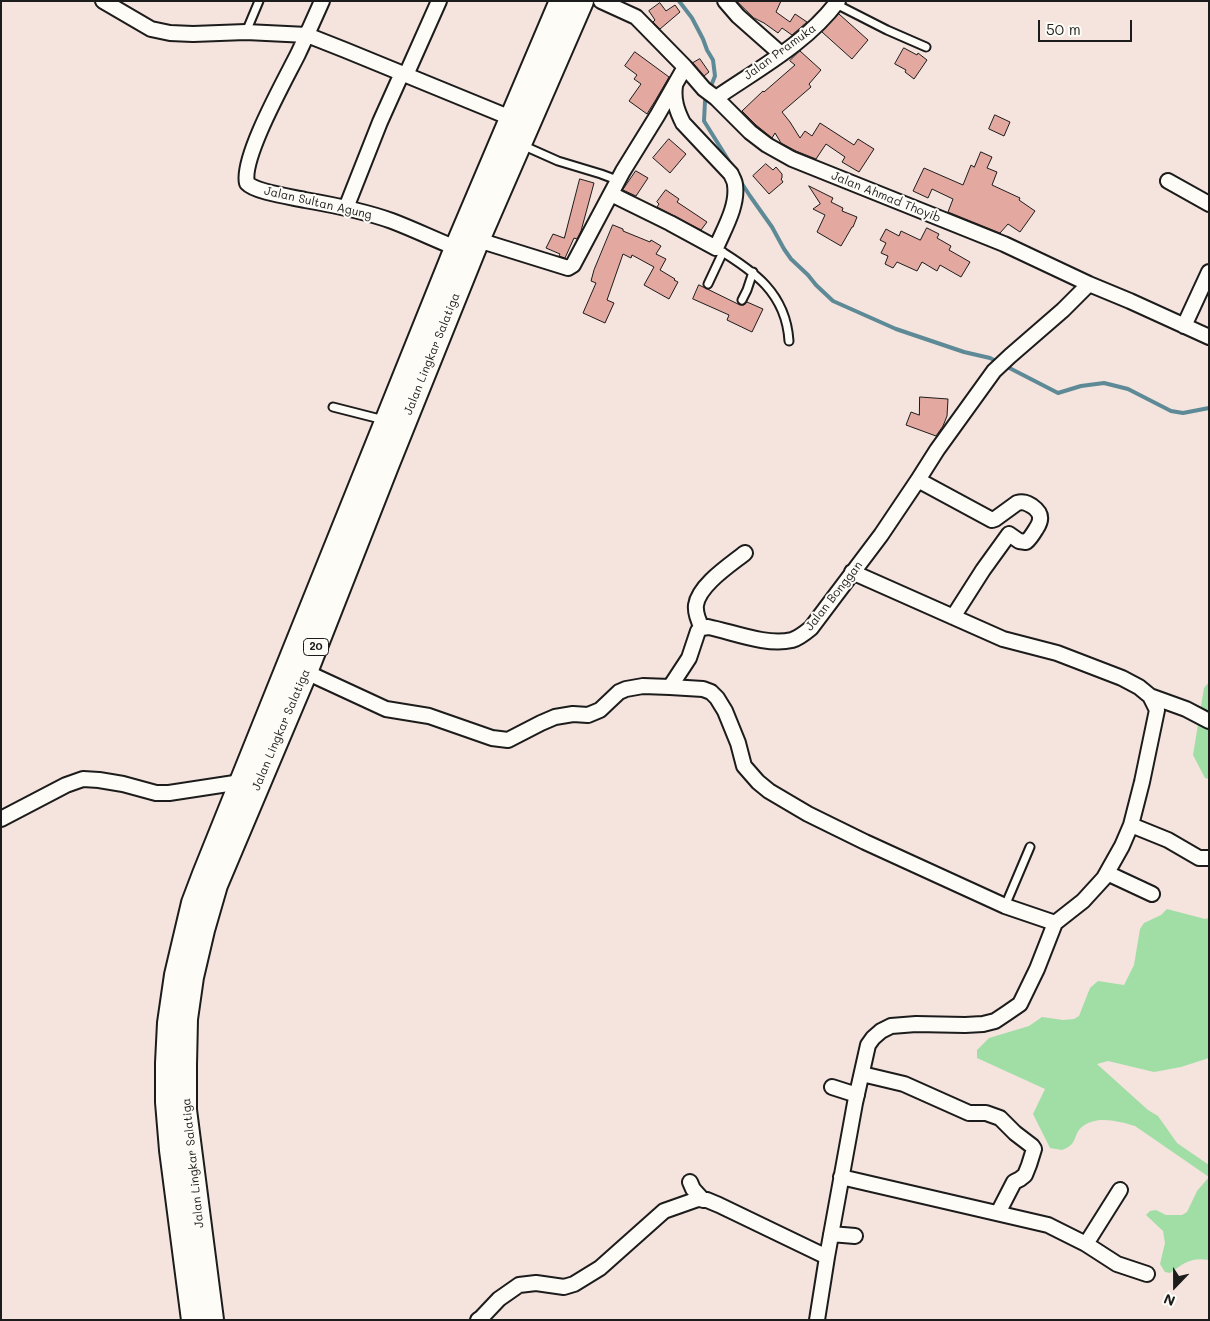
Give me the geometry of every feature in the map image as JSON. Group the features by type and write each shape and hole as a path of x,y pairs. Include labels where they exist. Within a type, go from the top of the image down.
{"highway":[{"name":"Jalan Lingkar Salatiga","path":"212,1320 185,1110 186,1019 192,976 203,930 216,885 386,421 511,118 572,3"},
{"name":"Jalan Lingkar Salatiga","path":"193,1320 171,1150 167,1102 169,1022 176,975 193,903 241,782 306,672 478,240 520,144 572,3"}],"street":[{"path":"103,1 152,29 159,31 193,34 246,32 307,35 511,118"},
{"name":"Jalan Sultan Agung","path":"322,1 259,134 248,162 246,180 248,185 258,190 346,208 392,221 456,248"},
{"path":"346,208 385,109 439,1"},
{"name":"Jalan Ahmad Thoyib","path":"600,1 636,17 750,132 767,145 792,159 1004,244 1209,337"},
{"path":"725,1 738,16 780,54"},
{"name":"Jalan Pramuka","path":"710,93 780,54 808,34 829,14 837,3"},
{"path":"478,240 568,268 573,265 617,180 685,67"},
{"path":"611,194 720,250 732,209 735,183 731,174 683,123 675,102 675,85"},
{"path":"1168,181 1209,204"},
{"path":"1184,326 1209,272"},
{"name":"Jalan Bonggan","path":"702,628 708,627 763,640 791,640 801,637 811,628 881,535 937,450 994,371 1063,310 1089,284"},
{"path":"918,480 992,520 1019,541 1026,542 1041,521 1041,516 1040,512 1021,502 992,520"},
{"path":"953,617 982,570 1009,534"},
{"path":"670,687 689,658 698,631 702,628 696,612 696,603 699,596 705,587 745,553"},
{"path":"852,572 1004,639 1057,653 1122,678 1139,687 1150,696 1186,709 1209,721"},
{"path":"306,672 386,709 429,716 492,738 508,740 555,717 588,714 600,710 619,692 634,686 703,689 711,692 718,698 726,711 744,766 769,791 808,814 865,842 1005,906 1055,923"},
{"path":"817,1320 841,1177 868,1045 881,1031 891,1026 983,1024 996,1021 1020,1004 1037,969 1055,923 1083,901 1104,878 1122,846 1131,825 1157,710 1150,696"},
{"path":"1,819 66,785 83,779 123,784 156,793 169,793 241,782"},
{"path":"1131,825 1168,840 1199,858 1209,858"},
{"path":"1107,873 1152,894"},
{"path":"862,1074 904,1084 969,1113 986,1113 1000,1118 1032,1146 1034,1149 1024,1175 1014,1182 998,1214"},
{"path":"832,1087 857,1095"},
{"path":"841,1177 1048,1225 1086,1244 1118,1264 1147,1274"},
{"path":"690,1182 703,1200"},
{"path":"1086,1244 1120,1190"},
{"path":"478,1320 499,1299 519,1285 536,1282 564,1287 574,1284 600,1268 664,1211 698,1199 719,1205 827,1258"},
{"path":"831,1234 855,1236"}],"lane":[{"path":"246,32 258,1"},
{"path":"837,3 871,22 926,47"},
{"path":"520,144 558,161 617,180"},
{"path":"708,284 720,250 753,272 766,285 778,301 788,329 789,341"},
{"path":"742,300 753,272"},
{"path":"333,407 386,421"},
{"path":"1005,906 1030,847"}],"green space":[{"path":"1209,682 1209,779 1205,778 1193,755 1204,688"},
{"path":"1167,909 1205,919 1209,918 1209,1058 1181,1067 1154,1072 1108,1061 1097,1064 1148,1110 1158,1116 1177,1143 1209,1165 1209,1177 1135,1126 1113,1121 1098,1120 1091,1122 1079,1130 1072,1144 1068,1147 1062,1150 1050,1148 1033,1114 1045,1089 977,1058 977,1050 989,1038 1029,1026 1042,1017 1063,1020 1074,1019 1079,1016 1090,988 1098,981 1124,985 1134,965 1140,929 1144,923 1161,915"},
{"path":"1209,1177 1209,1260 1192,1260 1170,1273 1165,1272 1160,1264 1165,1243 1163,1231 1146,1215 1150,1211 1156,1210 1166,1215 1182,1215 1187,1212 1197,1191"}],"building":[{"path":"737,1 781,1 776,12 790,22 795,14 807,22 792,35 782,28 778,33 754,18"},
{"path":"660,3 666,11 675,5 680,12 660,29 653,22 655,20 649,11"},
{"path":"839,14 868,40 852,59 822,32"},
{"path":"904,48 917,55 918,53 927,60 914,79 905,72 906,70 895,64"},
{"path":"800,51 821,70 809,84 811,87 782,112 800,138 805,131 812,136 820,123 854,145 858,139 874,149 859,172 842,162 845,157 826,144 816,159 796,151 781,143 775,133 772,138 742,111 795,65 790,61"},
{"path":"635,52 669,77 647,114 629,101 641,84 634,79 637,75 625,66"},
{"path":"700,59 709,72 704,76 693,63"},
{"path":"995,115 1010,122 1004,136 989,129"},
{"path":"669,139 686,154 670,173 653,158"},
{"path":"981,152 992,157 987,168 997,172 992,185 1020,198 1019,200 1035,211 1020,232 1008,224 1000,233 948,212 953,199 932,189 928,198 913,191 924,168 963,185 971,165 974,167"},
{"path":"766,164 773,170 776,167 782,174 781,179 783,182 769,194 753,176"},
{"path":"636,171 648,178 636,196 623,190"},
{"path":"580,179 594,183 581,231 577,239 574,238 565,258 546,248 553,234 564,238"},
{"path":"809,186 833,198 831,202 843,208 842,211 857,217 841,246 817,232 825,215 813,209 820,204"},
{"path":"666,190 679,199 677,202 707,222 701,230 657,207 659,204 657,202"},
{"path":"613,225 661,246 656,254 666,259 660,270 678,282 669,299 644,285 654,267 632,255 631,258 623,254 607,300 614,303 605,323 583,313 596,283 591,281 594,270"},
{"path":"927,228 939,234 937,238 951,246 949,250 970,262 961,277 940,265 937,271 922,262 917,271 897,262 893,268 885,264 888,256 881,253 886,243 880,240 886,229 899,236 901,231 920,240"},
{"path":"699,285 740,305 744,305 747,302 763,309 752,332 727,320 729,315 693,299"},
{"path":"920,397 948,399 947,416 936,436 906,425 911,412 919,415"}],"waterway":[{"path":"679,1 692,18 713,60 715,76 705,101 704,121 732,166"},
{"path":"739,179 772,227 791,259 833,301 896,329 964,352 990,358 1058,393 1081,386 1104,383 1128,389 1171,411 1183,413 1209,408"}]}
